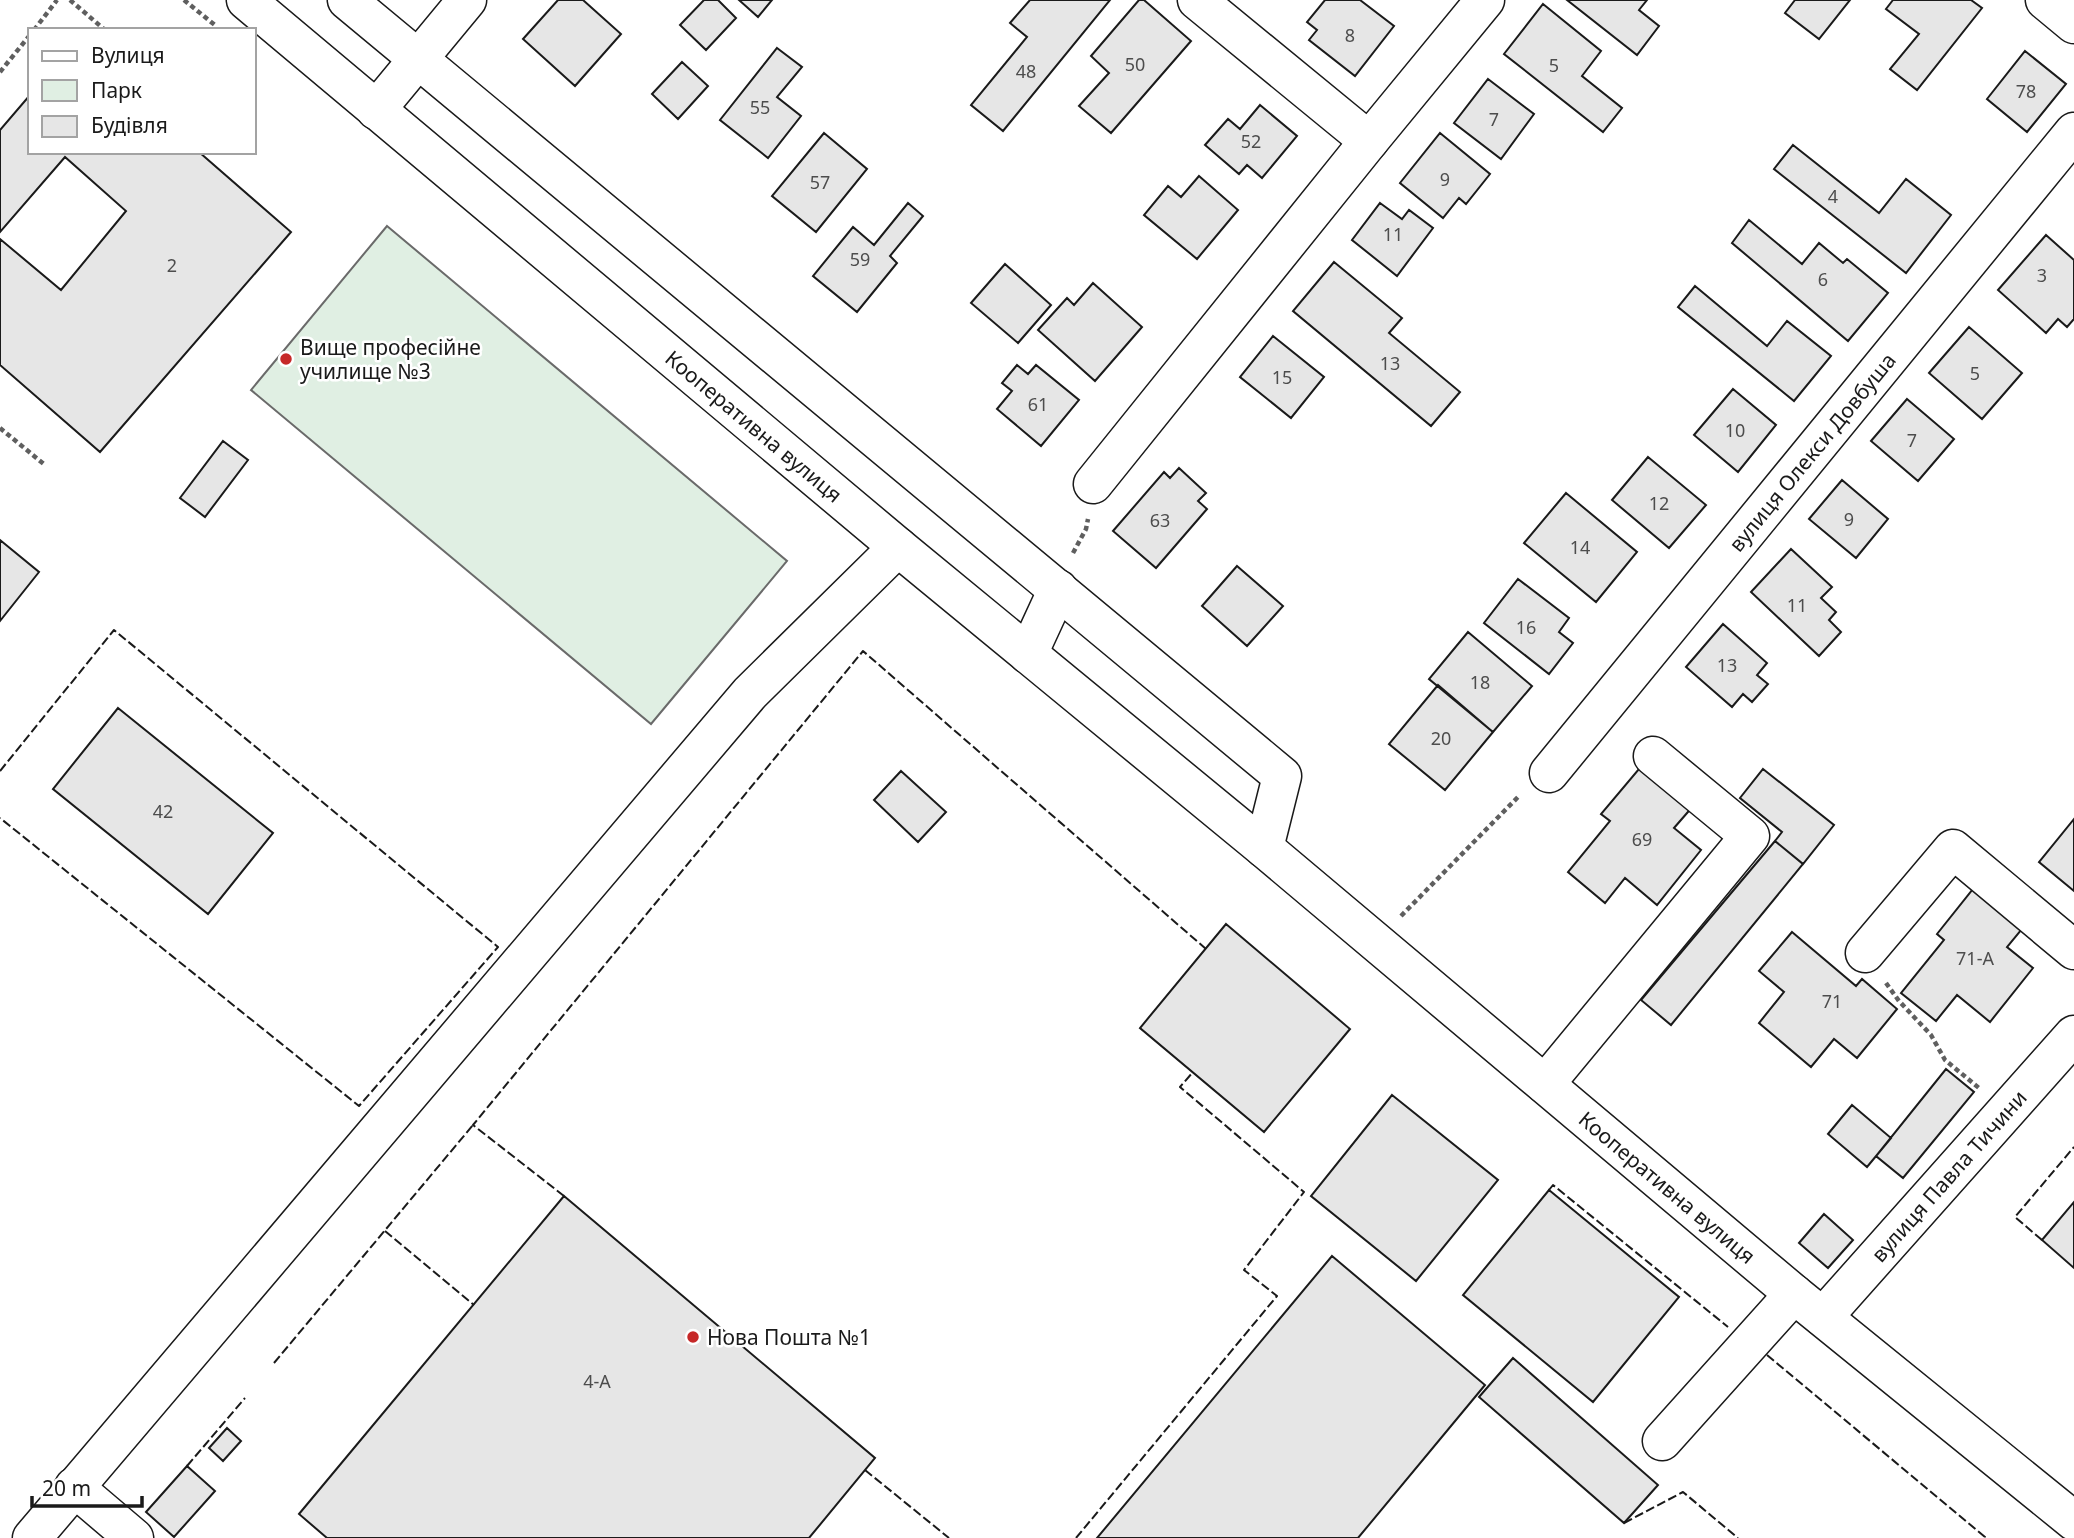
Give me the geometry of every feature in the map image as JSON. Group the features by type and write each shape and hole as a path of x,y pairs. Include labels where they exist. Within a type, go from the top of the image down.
{"street":[{"name":"Кооперативна вулиця","path":"246,0 898,547 1264,848 1809,1306 2065,1526"},
{"path":"346,0 1282,776 1264,848"},
{"path":"376,110 467,0"},
{"path":"1197,0 1369,141"},
{"path":"1093,484 1485,0"},
{"path":"2045,0 2074,24"},
{"name":"вулиця Олекси Довбуша","path":"1549,773 2074,132"},
{"path":"32,1538 750,693 898,547"},
{"path":"1028,654 1053,585"},
{"path":"1545,1084 1750,836 1653,755"},
{"path":"1865,953 1953,849 2074,950"},
{"name":"вулиця Павла Тичини","path":"1662,1441 1809,1306 2007,1111 2074,1035"},
{"path":"74,1487 134,1538"}],"path":[{"path":"36,28 57,0"},
{"path":"69,0 103,28"},
{"path":"184,0 218,28"},
{"path":"0,72 28,37"},
{"path":"0,428 45,465"},
{"path":"1053,585 1086,529 1093,484"},
{"path":"1376,942 1513,800 1549,773"},
{"path":"1865,953 1899,1001 1931,1035 1945,1060 2007,1111"}],"green space":[{"path":"387,226 787,561 651,724 251,390"}],"building":[{"path":"558,0 583,0 621,34 575,86 523,39"},
{"path":"704,0 718,0 736,18 706,50 680,25"},
{"path":"739,0 772,0 758,17"},
{"path":"1030,0 1110,0 1003,131 971,105 1027,37 1010,23"},
{"path":"1139,0 1144,0 1191,41 1111,133 1079,106 1109,73 1091,56"},
{"path":"1325,0 1360,0 1394,26 1355,76 1309,40 1317,30 1307,22"},
{"path":"1567,0 1647,0 1639,10 1659,26 1637,55"},
{"path":"1795,0 1850,0 1819,39 1785,13"},
{"path":"1893,0 1971,0 1982,8 1917,90 1890,69 1919,34 1886,9"},
{"path":"1543,4 1601,51 1582,76 1622,108 1603,132 1504,54"},
{"path":"777,48 802,67 777,97 801,116 768,158 720,120"},
{"path":"2025,51 2066,84 2027,132 1987,99"},
{"path":"682,62 708,86 678,119 652,94"},
{"path":"1488,79 1534,114 1501,159 1454,123"},
{"path":"28,97 28,154 201,154 291,232 100,452 0,365 0,239 61,290 126,211 65,157 0,232 0,130"},
{"path":"1260,105 1297,136 1262,178 1247,165 1239,174 1205,145 1228,119 1240,129"},
{"path":"824,133 867,169 816,232 772,196"},
{"path":"1440,133 1490,174 1466,204 1459,198 1443,218 1400,183"},
{"path":"1793,145 1879,213 1906,179 1951,215 1906,273 1774,169"},
{"path":"1199,176 1238,210 1197,259 1144,215 1168,186 1181,197"},
{"path":"908,203 923,216 890,256 897,263 857,312 813,276 853,227 874,245"},
{"path":"1380,203 1402,219 1409,210 1433,228 1397,276 1352,240"},
{"path":"1749,220 1802,264 1819,243 1843,263 1847,259 1888,293 1848,341 1732,243"},
{"path":"2046,235 2074,260 2074,319 2067,327 2058,319 2046,333 1998,290"},
{"path":"1334,262 1402,318 1389,333 1460,392 1431,426 1293,311"},
{"path":"1005,264 1051,305 1018,343 971,303"},
{"path":"1093,283 1142,327 1095,381 1038,330 1067,298 1074,305"},
{"path":"1695,286 1767,346 1787,321 1831,356 1794,401 1678,307"},
{"path":"1969,327 2022,373 1982,419 1929,373"},
{"path":"1273,336 1324,377 1291,418 1240,377"},
{"path":"1017,365 1028,374 1036,365 1079,400 1041,446 997,409 1012,391 1002,383"},
{"path":"1733,389 1776,425 1738,472 1694,435"},
{"path":"1907,399 1954,439 1918,481 1871,441"},
{"path":"223,441 248,460 205,517 180,498"},
{"path":"1648,457 1706,505 1669,548 1612,500"},
{"path":"1179,468 1206,493 1198,501 1207,509 1156,568 1113,531 1164,472 1170,478"},
{"path":"1842,480 1888,519 1856,558 1809,519"},
{"path":"1566,493 1637,552 1596,602 1524,543"},
{"path":"0,540 39,572 0,621"},
{"path":"1791,549 1832,587 1821,598 1836,612 1829,620 1841,632 1819,656 1751,592"},
{"path":"1237,566 1283,606 1247,646 1202,606"},
{"path":"1518,579 1569,618 1559,632 1573,643 1549,674 1484,623"},
{"path":"1723,624 1767,663 1757,675 1768,684 1752,702 1743,694 1732,707 1686,667"},
{"path":"1468,632 1532,686 1493,732 1429,679"},
{"path":"1438,685 1493,732 1445,790 1389,744"},
{"path":"118,708 273,833 208,914 53,789"},
{"path":"1644,763 1694,805 1674,828 1701,850 1657,905 1625,878 1605,903 1568,872 1610,821 1601,814"},
{"path":"1763,769 1834,825 1803,864 1775,841 1782,832 1740,798"},
{"path":"901,771 946,812 918,842 874,800"},
{"path":"2074,819 2074,891 2039,862"},
{"path":"1775,841 1803,864 1671,1025 1641,1000"},
{"path":"1973,889 2022,929 2007,947 2033,968 1990,1022 1957,995 1936,1021 1901,993 1944,940 1937,934"},
{"path":"1226,924 1350,1029 1264,1132 1140,1028"},
{"path":"1792,932 1856,986 1862,979 1897,1009 1857,1058 1834,1039 1811,1067 1759,1023 1784,992 1759,971"},
{"path":"1946,1069 1974,1092 1903,1178 1876,1156"},
{"path":"1392,1095 1498,1180 1416,1281 1311,1196"},
{"path":"1852,1105 1891,1138 1867,1167 1828,1134"},
{"path":"1549,1190 1679,1297 1593,1402 1463,1295"},
{"path":"564,1196 875,1458 809,1538 327,1538 299,1514"},
{"path":"2074,1202 2074,1268 2042,1240"},
{"path":"1824,1214 1853,1240 1828,1268 1799,1243"},
{"path":"1332,1256 1485,1385 1358,1538 1097,1538"},
{"path":"1513,1358 1658,1485 1624,1523 1479,1397"},
{"path":"227,1428 241,1441 223,1461 209,1448"},
{"path":"187,1466 215,1491 174,1537 146,1512"}],"fence":[{"path":"0,771 114,630 498,947 359,1106 0,818"},
{"path":"564,1196 473,1125 863,651 1206,949"},
{"path":"1076,1538 1277,1296 1244,1270 1304,1192 1180,1087 1193,1072"},
{"path":"274,1363 473,1125"},
{"path":"2042,1240 2015,1217 2074,1147"},
{"path":"1549,1190 1553,1185 1728,1327"},
{"path":"385,1231 474,1305"},
{"path":"1767,1355 1984,1538"},
{"path":"187,1466 245,1398"},
{"path":"865,1470 949,1538"},
{"path":"1624,1523 1683,1492 1738,1538"}],"place":[{"name":"Вище професійне училище №3","path":"286,359"},
{"name":"Нова Пошта №1","path":"693,1337"}]}
